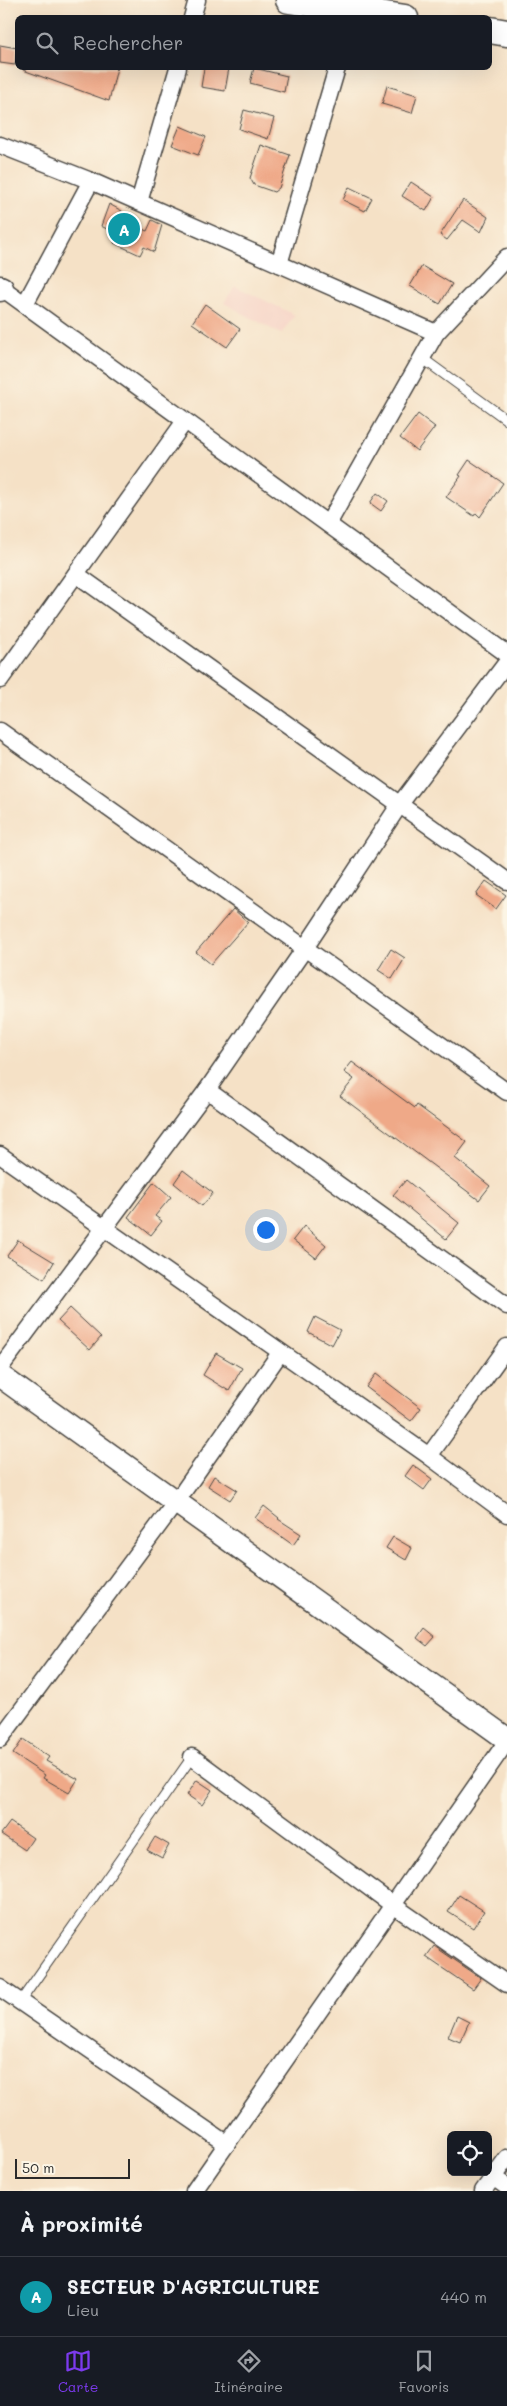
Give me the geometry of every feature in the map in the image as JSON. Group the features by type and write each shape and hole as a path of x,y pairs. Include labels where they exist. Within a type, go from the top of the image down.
{"main road":[{"path":"289,0 388,15"},
{"path":"492,30 507,33"}],"street":[{"path":"193,15 198,0"},
{"path":"139,202 177,70"},
{"path":"279,264 336,70"},
{"path":"0,145 91,181 436,333"},
{"path":"25,304 91,181"},
{"path":"328,524 436,333 507,257"},
{"path":"1,288 507,654"},
{"path":"0,680 186,421"},
{"path":"76,574 507,881"},
{"path":"0,1368 207,1090 306,948 400,804 507,662"},
{"path":"0,731 507,1092"},
{"path":"207,1090 507,1306"},
{"path":"0,1155 429,1456 507,1514"},
{"path":"429,1456 507,1347"},
{"path":"0,1739 176,1502 280,1353"},
{"path":"0,1376 507,1740 194,2191"},
{"path":"192,1758 393,1905 507,1984"},
{"path":"0,1988 227,2144"},
{"path":"483,2191 507,2158"},
{"path":"493,2177 507,2187"}],"lane":[{"path":"422,358 507,420"},
{"path":"20,2002 192,1758"}],"shaded area":[{"path":"235,286 295,315 281,334 224,303"}],"building":[{"path":"0,45 15,48 15,65 0,63"},
{"path":"23,70 117,70 109,101"},
{"path":"204,70 229,70 225,91 201,87"},
{"path":"253,70 262,70 287,76 284,92 250,83"},
{"path":"387,86 417,95 412,113 382,104"},
{"path":"244,110 274,118 268,139 239,129"},
{"path":"180,126 206,137 198,155 172,145"},
{"path":"261,145 290,155 279,188 274,192 254,185 250,178"},
{"path":"411,182 434,197 426,211 402,196"},
{"path":"349,187 372,198 365,211 343,200"},
{"path":"463,200 488,217 481,232 463,220 447,240 440,235"},
{"path":"109,204 122,211 119,219 147,231 152,220 162,225 154,252 144,247 140,255 114,243 117,234 101,226"},
{"path":"422,266 452,284 440,304 410,286"},
{"path":"205,304 240,329 227,347 192,323"},
{"path":"418,414 435,427 417,451 400,438"},
{"path":"469,460 503,483 480,517 476,513 474,516 446,497 461,476 459,475"},
{"path":"377,493 388,501 381,511 370,503"},
{"path":"486,881 506,895 496,909 476,895"},
{"path":"233,909 248,922 211,964 196,952"},
{"path":"391,949 405,958 392,979 378,970"},
{"path":"352,1062 415,1108 417,1105 467,1142 455,1158 490,1186 479,1200 340,1096 354,1079 344,1072"},
{"path":"183,1170 213,1193 202,1206 174,1183"},
{"path":"406,1180 459,1223 446,1239 393,1195"},
{"path":"154,1182 171,1197 155,1216 162,1221 151,1235 128,1217"},
{"path":"304,1226 326,1245 316,1258 293,1240"},
{"path":"18,1240 54,1262 44,1279 7,1256"},
{"path":"70,1308 101,1337 90,1350 58,1321"},
{"path":"315,1317 340,1330 332,1345 308,1332"},
{"path":"216,1353 242,1368 229,1391 203,1375"},
{"path":"376,1374 421,1408 411,1421 366,1387"},
{"path":"413,1465 432,1479 424,1490 405,1476"},
{"path":"214,1476 237,1490 230,1500 208,1486"},
{"path":"264,1506 278,1519 301,1534 293,1545 255,1518"},
{"path":"393,1537 412,1548 406,1560 386,1548"},
{"path":"424,1628 435,1637 427,1646 417,1638"},
{"path":"23,1739 49,1757 46,1761 78,1779 69,1793 43,1778 45,1775 13,1754"},
{"path":"197,1780 212,1790 202,1805 187,1795"},
{"path":"10,1822 33,1838 25,1850 1,1834"},
{"path":"155,1837 169,1845 162,1858 147,1850"},
{"path":"459,1895 484,1911 473,1928 448,1912"},
{"path":"434,1946 481,1978 473,1989 426,1957"},
{"path":"457,2016 469,2022 460,2042 448,2037"}],"place":[{"name":"SECTEUR D'AGRICULTURE","path":"124,229"}]}
